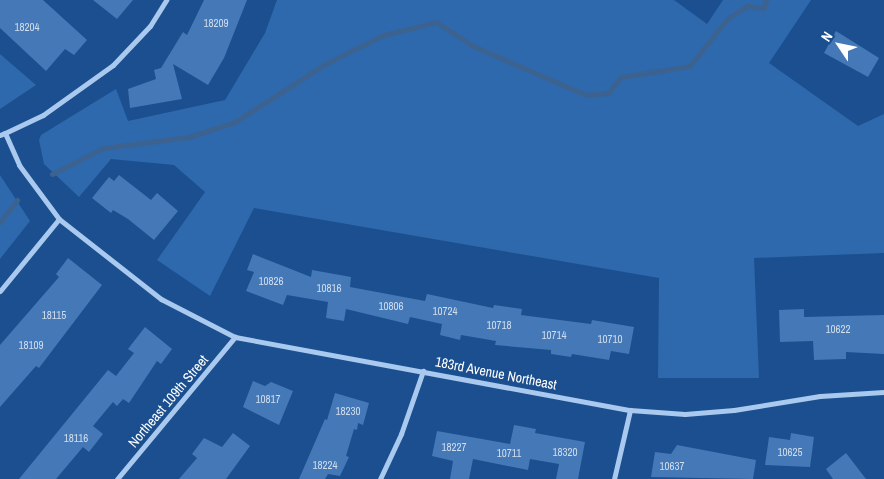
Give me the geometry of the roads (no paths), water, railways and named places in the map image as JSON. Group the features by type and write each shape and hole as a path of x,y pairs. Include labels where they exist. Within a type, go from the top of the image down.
{"street":[{"path":"2,134 43,115 113,65 150,26 166,0"},
{"name":"183rd Avenue Northeast","path":"2,134 19,165 59,219 162,299 235,337 423,370 630,410 685,414 734,410 820,396 884,392"},
{"path":"0,291 59,219"},
{"name":"Northeast 109th Street","path":"117,479 235,337"},
{"path":"380,479 401,434 423,370"},
{"path":"614,479 630,410"}],"waterway":[{"path":"52,174 103,148 189,137 235,122 325,64 384,35 436,22 473,46 586,95 608,93 621,77 690,66 727,19 747,6 764,8 766,0"},
{"path":"0,222 17,200"}]}
